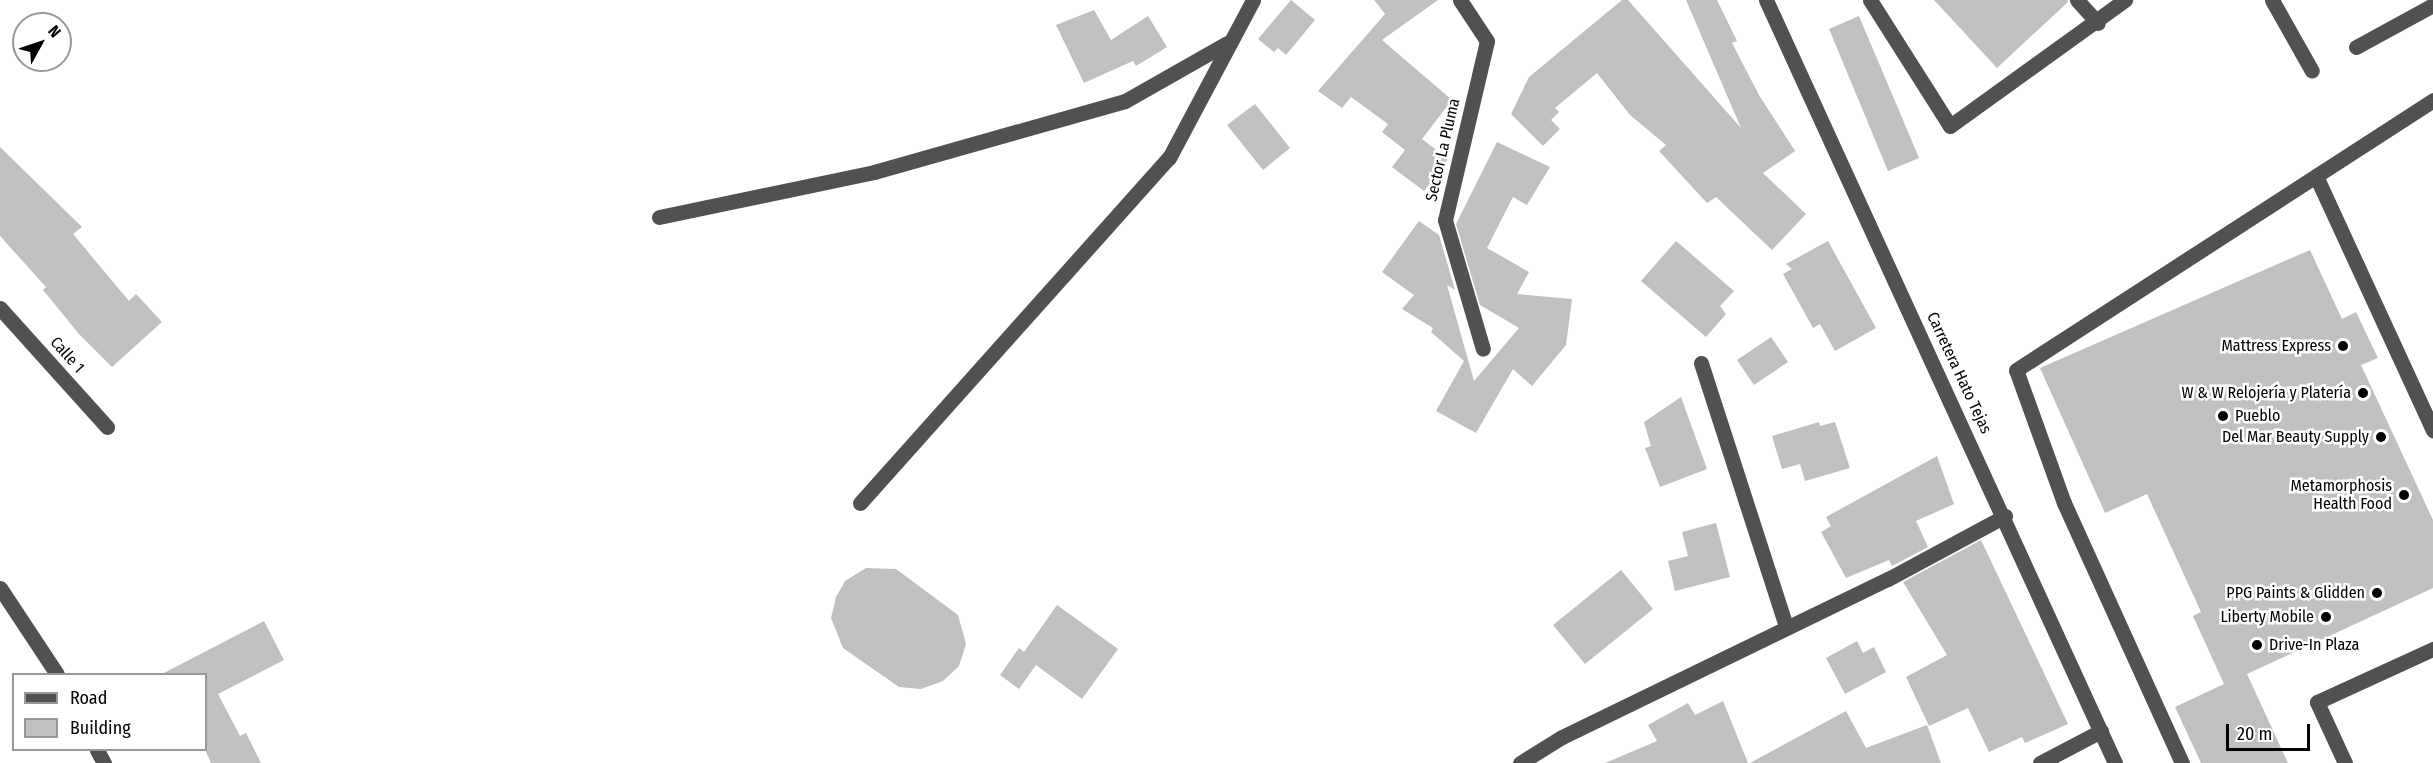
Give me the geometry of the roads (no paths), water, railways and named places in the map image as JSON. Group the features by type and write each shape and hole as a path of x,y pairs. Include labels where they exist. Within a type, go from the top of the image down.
{"street":[{"path":"860,503 1169,158 1190,125 1227,43 1253,0"},
{"name":"Sector La Pluma","path":"1460,0 1487,41 1445,220 1483,349"},
{"name":"Carretera Hato Tejas","path":"1766,0 2005,516 2115,763"},
{"path":"1870,0 1950,126 2098,23 2125,0"},
{"path":"2077,0 2098,23"},
{"path":"2272,0 2312,71"},
{"path":"2356,47 2433,5"},
{"path":"659,217 874,172 1125,101 1227,43"},
{"path":"2182,763 2064,503 2016,370 2433,100"},
{"path":"2316,176 2433,430"},
{"name":"Calle 1","path":"0,308 107,427"},
{"path":"1701,363 1786,627"},
{"path":"1520,763 1562,737 1888,579 2005,516"},
{"path":"0,588 56,673"},
{"path":"2345,763 2317,702 2433,649"},
{"path":"2040,763 2101,731"}],"place":[{"name":"Mattress Express","path":"2343,346"},
{"name":"W & W Relojería y Platería","path":"2363,393"},
{"name":"Pueblo","path":"2223,416"},
{"name":"Del Mar Beauty Supply","path":"2381,437"},
{"name":"Metamorphosis Health Food","path":"2404,495"},
{"name":"PPG Paints & Glidden","path":"2377,593"},
{"name":"Liberty Mobile","path":"2326,617"},
{"name":"Drive-In Plaza","path":"2257,645"}]}
